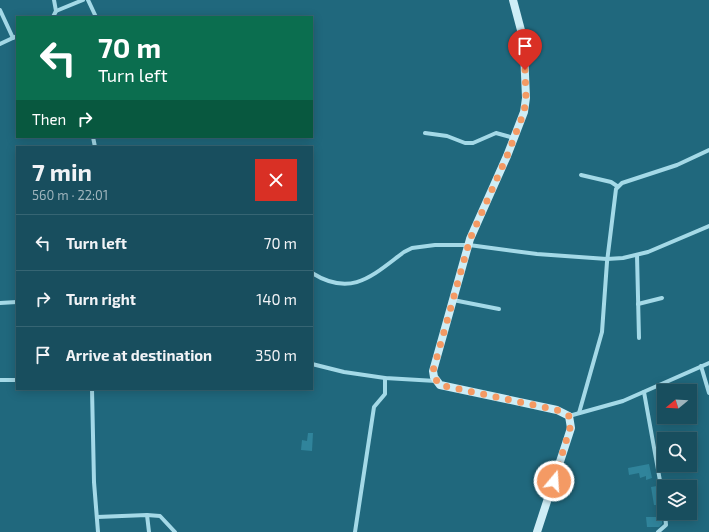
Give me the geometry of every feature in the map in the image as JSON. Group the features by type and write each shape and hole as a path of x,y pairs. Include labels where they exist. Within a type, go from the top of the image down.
{"main road":[{"path":"513,0 522,34 526,98 524,112 469,245 433,371 436,381 440,385 557,410 569,416 570,428 537,532"}],"street":[{"path":"54,0 56,11 54,16"},
{"path":"56,11 83,0"},
{"path":"88,0 96,16"},
{"path":"0,10 15,37 0,44"},
{"path":"425,133 447,136 465,143 473,143 496,133 514,138"},
{"path":"617,186 677,165 709,150"},
{"path":"581,175 611,182 617,186"},
{"path":"579,413 602,332 607,259 617,186"},
{"path":"313,274 322,279 339,283 364,281 412,248 435,245 469,245 537,254 607,259 637,255 709,226"},
{"path":"637,255 639,338"},
{"path":"638,304 662,298"},
{"path":"454,300 499,309"},
{"path":"0,303 16,302"},
{"path":"569,416 623,401 709,362"},
{"path":"313,364 344,372 385,378 436,381"},
{"path":"701,366 709,393"},
{"path":"355,532 374,407 385,394 385,378"},
{"path":"0,380 16,380"},
{"path":"92,390 93,454 98,532"},
{"path":"644,392 660,480"},
{"path":"97,517 147,514 164,518 175,532"},
{"path":"147,514 149,532"},
{"path":"658,532 666,525 666,520"}],"building":[{"path":"308,433 313,433 312,451 301,450 302,440 307,441"},
{"path":"649,464 652,478 646,480 646,476 640,478 639,473 629,475 628,468"},
{"path":"657,486 657,505 654,505 651,487"},
{"path":"646,517 657,517 657,520 662,520 662,524 659,527 647,527"}],"route":[{"path":"525,70 526,98 524,112 507,156 470,239 433,371 436,381 440,385 557,410 569,416 570,428 554,481"}]}
